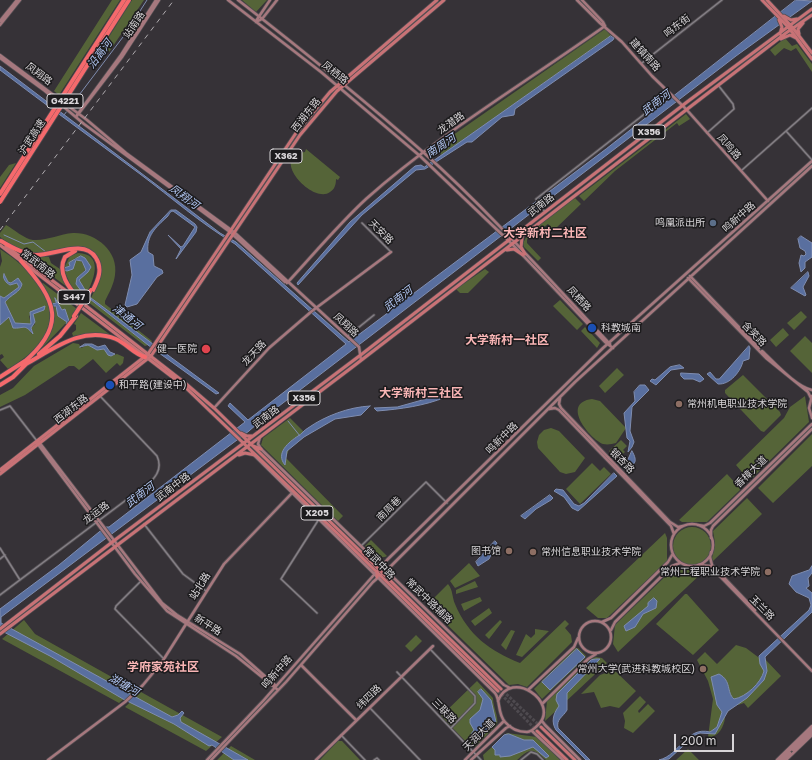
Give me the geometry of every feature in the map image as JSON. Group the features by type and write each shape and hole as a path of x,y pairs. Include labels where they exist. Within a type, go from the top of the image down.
{"highway":[{"name":"沪武高速","path":"0,194 124,0"},
{"name":"沪武高速","path":"0,202 129,0"},
{"path":"0,242 16,250 34,255 50,254 79,248 90,252 97,260 99,268 99,275 92,290 75,316 56,339 25,363"},
{"path":"81,302 68,285 62,272 62,262 70,252 76,250 86,252 95,261 97,268 92,290"},
{"path":"0,385 10,379 46,340 50,330 52,317 51,305 45,290 21,261"},
{"path":"0,377 70,339 86,334 101,335 118,340 139,355 148,357"}],"main road":[{"name":"西湖东路","path":"156,346 296,132 319,104 437,0"},
{"name":"西湖东路","path":"341,85 444,0"},
{"path":"762,0 785,22"},
{"path":"766,0 812,53"},
{"name":"武南路","path":"247,447 252,445 686,109 777,41 802,16 812,10"},
{"name":"武南路","path":"244,443 361,355 683,106 778,35 812,15"},
{"path":"785,22 796,20 802,16"},
{"path":"805,20 798,31 801,41 812,59"},
{"path":"778,35 782,31 785,22"},
{"path":"777,41 790,36 801,41"},
{"name":"西湖东路","path":"156,346 230,240 232,232"},
{"path":"524,255 520,242 526,233"},
{"name":"常武南路","path":"0,242 21,261 148,357 186,383 244,436"},
{"name":"常武南路","path":"0,242 81,302 184,386 239,440"},
{"path":"500,254 509,249 514,249 524,255"},
{"name":"X362","path":"148,357 156,346"},
{"name":"西湖东路","path":"0,470 100,396 148,357"},
{"name":"西湖东路","path":"0,474 148,357"},
{"path":"244,436 251,436 258,432"},
{"name":"X205","path":"244,436 252,445"},
{"path":"236,449 239,440"},
{"name":"X205","path":"239,440 247,447"},
{"name":"武南中路","path":"112,542 244,443"},
{"path":"252,445 260,449"},
{"name":"常武中路","path":"247,447 293,492 378,569 385,571 500,690 378,576 378,569 359,547 337,528 252,445"},
{"name":"武南中路","path":"115,546 247,447"},
{"path":"233,457 245,453 255,455"},
{"path":"285,472 287,479"},
{"path":"319,515 319,520 324,520"},
{"path":"337,528 342,528"},
{"name":"X356","path":"0,629 112,542"},
{"path":"352,542 356,542 359,547"},
{"name":"X356","path":"1,633 115,546"},
{"path":"540,727 575,760"},
{"path":"537,731 567,760"}],"street":[{"path":"0,21 17,0"},
{"path":"0,25 20,0"},
{"name":"站南路","path":"76,117 121,55 156,0"},
{"name":"站南路","path":"78,114 122,58 159,0"},
{"name":"凤栖路","path":"228,0 341,85 432,167 504,238 510,240"},
{"name":"凤栖路","path":"238,0 424,153 508,235 510,240 613,348"},
{"path":"256,22 258,16 270,0"},
{"path":"256,22 262,19 277,0"},
{"path":"577,0 600,23 605,26"},
{"path":"582,0 605,26"},
{"name":"鸣东街","path":"641,64 722,0"},
{"name":"建镇南路","path":"605,26 679,102"},
{"name":"龙潜路","path":"287,283 344,221 368,198 424,153 605,26"},
{"name":"凤翔路","path":"0,55 67,108"},
{"name":"凤翔路","path":"0,58 67,108 78,114 120,148 232,232 287,283 313,310 349,338 360,349 361,355"},
{"path":"707,133 734,109 734,104 718,85"},
{"path":"545,212 536,200 672,94"},
{"name":"凤鸣路","path":"679,102 740,172 768,201"},
{"path":"740,172 812,108"},
{"name":"凤翔路","path":"73,112 76,117 232,232"},
{"path":"786,131 812,161"},
{"name":"鸣新中路","path":"223,746 378,569 609,344 812,161"},
{"name":"鸣新中路","path":"223,746 301,665 378,576 385,571 560,398 689,277 812,166"},
{"name":"天安路","path":"362,223 391,252"},
{"name":"龙天路","path":"214,408 269,348 313,310 391,252"},
{"name":"含笑路","path":"689,277 775,363 806,388 812,390"},
{"name":"含笑路","path":"689,277 766,358 808,392 812,397"},
{"path":"349,338 374,315"},
{"path":"361,355 361,360"},
{"name":"龙运路","path":"0,595 150,482 158,474 160,464 154,453 100,396"},
{"path":"812,397 809,408 812,418"},
{"name":"银杏路","path":"560,398 559,404 561,408 606,456 670,522 678,527 683,526"},
{"name":"新平路","path":"0,410 10,406 141,581 167,611 236,656 278,690"},
{"name":"银杏路","path":"548,410 555,408 559,410 671,526 674,534"},
{"name":"香樟大道","path":"698,525 704,526 710,523 812,424"},
{"name":"香樟大道","path":"711,538 711,530 713,526 812,429"},
{"path":"260,438 258,444 260,449 356,542"},
{"name":"南周巷","path":"359,547 426,482 447,503"},
{"path":"293,492 319,520 378,569"},
{"name":"站北路","path":"48,760 133,695 164,659 206,591 234,553 293,492"},
{"path":"317,613 281,579 319,520"},
{"path":"144,524 183,574 206,591"},
{"path":"698,525 706,530 711,538 711,552 706,560 698,565 687,566 680,563 673,554 671,545 674,534 683,526 698,525"},
{"name":"新平路","path":"115,546 155,596 187,623"},
{"path":"0,548 20,580"},
{"name":"玉兰路","path":"711,552 710,557 712,565 779,636"},
{"path":"528,690 574,647 582,628 588,623 595,621 607,621 668,562 673,554"},
{"path":"0,559 5,555"},
{"path":"610,631 614,622 672,566 680,563"},
{"name":"玉兰路","path":"698,565 710,566 812,670"},
{"name":"常武中路辅路","path":"385,571 504,685 510,688"},
{"name":"常武中路辅路","path":"378,576 495,693 498,701"},
{"path":"141,581 116,606 115,609 164,659"},
{"path":"542,704 588,659 604,651 609,646 612,640 610,631 601,622"},
{"path":"579,636 579,641 584,650 597,654"},
{"name":"纬四路","path":"316,760 433,646"},
{"path":"430,649 475,696 475,703 451,728"},
{"path":"301,665 356,720"},
{"name":"三联路","path":"396,672 482,760"},
{"path":"531,731 542,720 544,711 542,704 528,690 515,687 510,688 498,701 500,713 504,721 519,731 531,731 537,734 563,760"},
{"path":"370,708 420,760"},
{"path":"542,720 545,725 580,760"},
{"name":"天润大道","path":"465,760 504,721"},
{"name":"天润大道","path":"471,760 510,726"},
{"path":"777,760 812,726"},
{"path":"783,760 812,731"},
{"path":"341,735 365,760"},
{"path":"783,760 812,735"},
{"path":"207,760 217,749 223,746"},
{"path":"211,760 221,751 223,746"},
{"path":"521,760 531,752 537,754 543,760"},
{"path":"374,760 377,758 379,760"}],"green space":[{"path":"112,0 120,0 59,95 54,91"},
{"path":"132,0 144,0 109,52 102,48"},
{"path":"242,0 267,0 256,12"},
{"path":"605,29 611,36 441,155 436,147"},
{"path":"785,38 792,46 797,44 812,64 812,72 796,48 791,51 784,48 775,56 770,50"},
{"path":"686,114 690,119 679,126 677,123 615,171 584,201 579,196"},
{"path":"306,149 340,177 338,180 336,179 335,186 330,192 323,194 314,192 297,178 292,170 291,162 295,155 305,152"},
{"path":"16,163 0,188 0,177 9,165"},
{"path":"575,198 581,204 554,230 548,224 527,239 527,243 541,258 538,261 524,247 523,243 528,234"},
{"path":"6,225 23,236 33,240 73,233 89,236 104,245 113,258 115,266 114,282 105,304 152,341 150,344 91,298 96,289 101,273 98,258 92,251 77,247 41,253 24,251 0,237 0,233"},
{"path":"0,249 19,263 34,278 44,293 49,308 49,324 42,339 29,354 8,369 0,360 4,357 2,354 0,355 0,325 9,317 11,325 28,328 32,334 33,332 31,328 35,324 33,314 41,311 45,306 29,316 31,324 15,323 5,302 11,295 22,287 17,279 11,283 8,282 4,274 4,279 10,285 17,283 19,287 4,298 0,296 0,267 2,261"},
{"path":"78,253 86,254 94,262 94,274 87,293 79,280 90,269 85,258 75,258 70,266 64,268 70,256"},
{"path":"23,254 49,257 51,263 60,269 67,287"},
{"path":"79,259 87,268 77,278 76,284 85,296 83,300 72,288 64,270 67,271 72,269 73,264"},
{"path":"485,269 489,272 468,293 460,293 456,289"},
{"path":"43,283 77,309 69,321 64,309 63,310 56,302 52,304 42,284"},
{"path":"90,299 148,345 145,346 88,302"},
{"path":"560,300 583,324 577,330 553,306"},
{"path":"54,305 58,311 58,316 67,322 41,349 53,328 52,306"},
{"path":"801,311 807,317 794,330 787,323"},
{"path":"81,313 112,336 94,333 73,336 72,333 76,330 76,325 74,324"},
{"path":"585,327 600,343 597,348 581,331"},
{"path":"783,328 789,335 776,347 770,340"},
{"path":"805,336 812,343 812,373 790,351"},
{"path":"73,343 79,344 81,348 88,345 97,350 104,349 111,356 117,354 124,357 123,363 120,366 117,363 106,373 93,359 79,370 74,366 69,366 25,395 0,407 0,395 13,388 34,366"},
{"path":"617,368 624,375 605,393 599,386"},
{"path":"743,375 780,412 781,415 764,432 761,431 725,393 725,390"},
{"path":"805,396 809,422 751,479 748,479 736,465 784,418 790,407"},
{"path":"592,399 600,401 626,428 616,443 603,444 597,441 585,429 578,414 578,407 583,402"},
{"path":"290,418 307,435 289,449 286,458 343,516 338,521 261,445 263,438"},
{"path":"551,428 559,431 585,458 575,472 566,474 560,472 538,448 537,442 539,435 544,430"},
{"path":"812,434 812,466 773,503 758,488"},
{"path":"621,440 627,446 623,450 625,452 617,459 609,451"},
{"path":"592,463 600,471 604,467 611,474 580,504 566,489"},
{"path":"727,474 740,490 707,522 682,522 679,520"},
{"path":"747,498 762,514 713,561 712,558 715,543 713,531"},
{"path":"688,527 696,527 703,530 708,535 711,546 708,557 703,562 696,565 688,565 681,562 676,557 673,550 673,542 676,535 681,530"},
{"path":"665,533 667,538 667,561 607,618 598,618 586,608"},
{"path":"371,540 387,556 377,557 372,553 365,546"},
{"path":"469,563 480,576 455,588 450,581"},
{"path":"673,569 698,569 704,571 618,652 613,644 615,625"},
{"path":"475,581 478,587 456,594 456,590"},
{"path":"448,584 455,604 466,625 481,641 509,658 520,663 565,620 569,624 565,628 571,635 572,642 527,687 518,684 509,685 427,605"},
{"path":"685,594 687,594 719,630 693,655 656,624"},
{"path":"480,597 482,601 464,611 461,604"},
{"path":"489,608 492,613 475,626 471,621"},
{"path":"24,620 35,634 135,690 119,703 2,639"},
{"path":"500,620 502,622 489,639 485,635"},
{"path":"535,629 549,631 522,657 516,655 526,634 531,638 535,634"},
{"path":"511,630 515,631 506,650 501,645"},
{"path":"416,635 422,641 411,652 405,646"},
{"path":"736,645 746,648 762,660 764,658 781,676 748,708 744,703 738,705 739,701 721,717 725,718 718,734 708,737 713,699 708,681 697,660 705,652 717,664"},
{"path":"575,648 578,648 586,656 585,658 542,699 534,689"},
{"path":"596,657 602,658 607,663 545,721 547,701 591,659"},
{"path":"614,670 636,691 619,708 610,706 601,708 594,692 581,694 600,675"},
{"path":"477,681 493,698 497,715 497,725 475,747 471,747 441,716"},
{"path":"141,692 222,737 206,751 125,707"},
{"path":"640,696 646,702 638,711 639,713 648,704 655,711 633,733 624,728 625,721 623,713"},
{"path":"507,733 537,737 560,760 546,760 538,753 532,751 525,753 517,760 484,760 483,755"},
{"path":"338,741 342,741 360,760 320,760"},
{"path":"231,746 255,760 217,760"},
{"path":"688,749 699,760 676,760"}],"water":[{"path":"796,0 812,1 736,56 266,416 249,431 1,617 1,623 172,717 178,715 182,711 184,713 180,718 181,722 248,760 234,760 212,745 209,746 174,724 123,699 50,656 0,630 0,609 245,422 228,406 230,403 248,420 346,344 235,244 198,219 0,70 0,66 220,233 236,242 349,342 606,149"},
{"path":"611,36 614,38 613,40 515,109 514,115 502,117 472,142 467,142 425,169 416,170 362,215 298,285 297,283 350,222 415,166 421,165 424,167"},
{"path":"171,210 176,210 195,224 197,227 196,232 176,259 181,249 168,235 181,247 195,227 173,211 159,224 150,237 148,252 153,255 154,266 162,270 163,273 157,277 137,304 127,307 125,305 132,275 130,260 141,252 150,232"},
{"path":"801,236 812,243 812,257 805,262 805,268 801,272 799,263 801,255 804,256 806,254 805,251 800,248 798,239"},
{"path":"81,256 85,258 91,267 79,280 87,293 85,296 76,284 77,278 86,270 82,261 76,260 73,269 67,271 64,270 64,268 70,266 69,263"},
{"path":"808,272 809,276 803,287 805,296 791,288"},
{"path":"4,274 8,282 11,283 18,278 22,284 20,289 5,302 15,323 31,324 30,312 45,306 44,310 33,314 35,322 31,328 33,334 24,327 13,328 9,317 0,325 0,296 4,298 19,287 17,283 10,285 7,283 4,279"},
{"path":"55,298 62,310 65,309 69,321 66,324 67,322 58,316 56,306 52,306 52,304 56,303"},
{"path":"91,298 219,393 216,394 148,345 90,299"},
{"path":"85,344 92,344 98,347 105,345 110,352 115,354 111,356 108,355 104,349 97,350 88,345 80,347"},
{"path":"749,346 749,359 743,361 740,369 731,380 718,384 707,374 710,372 716,379 719,379"},
{"path":"680,365 684,368 671,370 656,385 650,381 652,379 655,380 670,367"},
{"path":"681,373 699,374 704,379 700,382 693,379 684,379 681,376"},
{"path":"640,385 645,385 649,390 632,407 630,431 634,442 628,452 630,441 627,438 624,413 635,401 634,392"},
{"path":"445,394 446,397 412,407 377,411 374,408 397,407"},
{"path":"370,406 361,415 335,419 304,437 287,451 285,465 282,461 282,452 284,448 307,429 338,413 354,408"},
{"path":"632,451 635,461 633,465 624,469 621,466 628,459"},
{"path":"614,473 617,476 578,511 572,508 564,497 554,491 556,489 563,490 574,504 579,506 584,503"},
{"path":"550,495 553,498 551,500 536,509 525,519 521,516"},
{"path":"495,541 497,543 489,559 478,566 476,562"},
{"path":"812,566 812,573 808,578 809,586 806,588 812,593 812,612 765,657 767,671 764,680 747,698 728,711 715,734 700,733 695,735 669,759 659,760 672,753 695,733 702,731 710,732 717,727 722,712 717,705 711,677 719,674 723,677 726,680 730,693 734,699 739,698 748,692 760,680 764,671 760,664 759,656 809,610 811,605 809,598 796,592 789,584 792,576 809,570"},
{"path":"654,598 657,601 656,608 643,614 635,627 626,631 624,626 648,606 648,603"},
{"path":"577,649 585,657 550,690 542,682"},
{"path":"600,659 567,693 567,710 558,722 558,728 590,760 586,760 556,730 553,718 559,706 556,700 557,694 591,660"},
{"path":"481,689 491,700 496,722 481,737 475,737 471,734 474,730 470,723 470,719 480,710 483,699 478,692"},
{"path":"509,734 524,740 533,740 549,756 546,758 533,747 510,756 500,757 500,755 495,755 495,750 492,747 504,735"}],"waterway":[{"name":"沿高河","path":"64,115 126,33 147,0"},
{"name":"津通河","path":"4,235 24,244 33,242 46,252"},
{"path":"288,421 300,436"}],"tunnel":[{"path":"498,691 537,731"},
{"path":"503,691 541,727"}],"railway":[{"path":"0,230 174,0"}],"place":[{"name":"鸣凰派出所","path":"713,223"},
{"name":"科教城南","path":"592,328"},
{"name":"健一医院","path":"206,349"},
{"name":"和平路(建设中)","path":"110,385"},
{"name":"常州机电职业技术学院","path":"679,404"},
{"name":"图书馆","path":"509,551"},
{"name":"常州信息职业技术学院","path":"533,552"},
{"name":"常州工程职业技术学院","path":"768,572"},
{"name":"常州大学(武进科教城校区)","path":"703,669"}],"district":[{"name":"大学新村二社区","path":"545,233"},
{"name":"大学新村一社区","path":"507,340"},
{"name":"大学新村三社区","path":"421,393"},
{"name":"学府家苑社区","path":"163,667"}],"water label":[{"name":"武南河","path":"656,103"},
{"name":"南周河","path":"441,146"},
{"name":"凤翔河","path":"184,197"},
{"name":"武南河","path":"398,299"},
{"name":"武南河","path":"140,495"},
{"name":"湖塘河","path":"124,685"}]}
